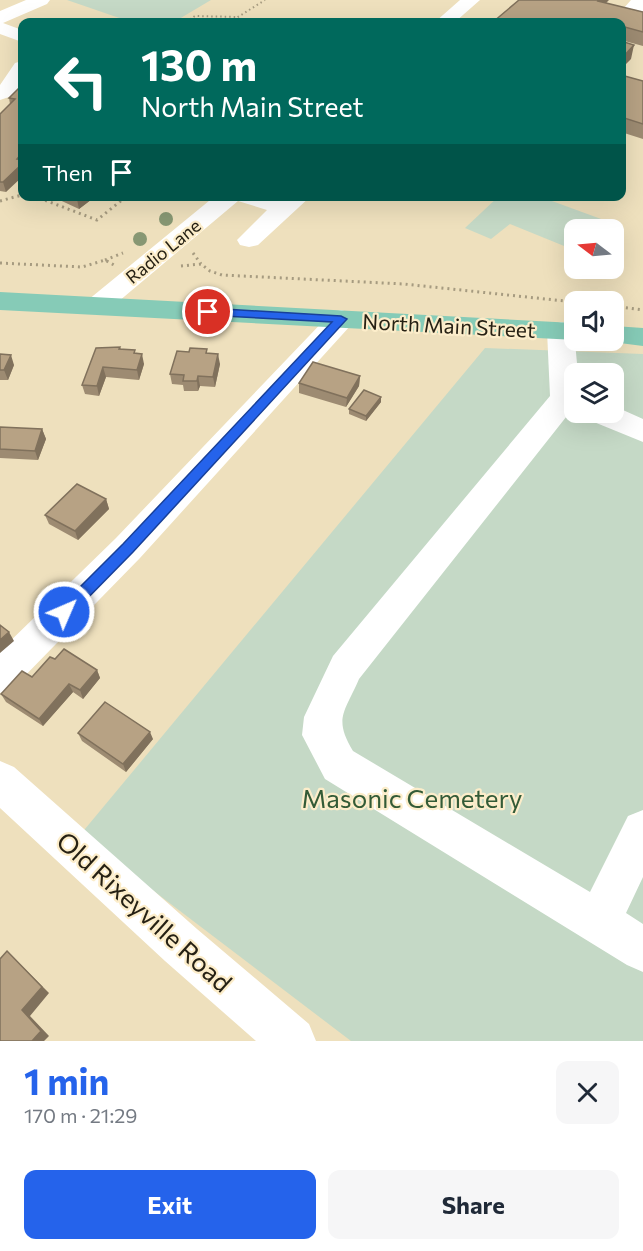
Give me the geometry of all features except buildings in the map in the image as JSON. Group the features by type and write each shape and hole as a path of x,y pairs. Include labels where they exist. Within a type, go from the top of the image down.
{"main road":[{"name":"North Main Street","path":"0,301 341,319 564,322"},
{"path":"624,336 643,337"}],"street":[{"path":"0,18 41,0"},
{"path":"449,18 471,0"},
{"path":"641,0 633,11 643,16"},
{"path":"0,27 18,34"},
{"path":"0,70 18,53"},
{"path":"0,94 7,90 18,77"},
{"name":"Radio Lane","path":"96,306 224,201"},
{"path":"249,240 292,202"},
{"path":"0,676 128,548 341,319"},
{"path":"564,407 346,668 323,717 322,735 339,765 599,920 643,949"},
{"path":"624,423 643,431"},
{"name":"Old Rixeyville Road","path":"0,781 291,1041"},
{"path":"599,920 643,831"}],"path":[{"path":"192,18 195,16 238,17 265,0"},
{"path":"0,201 18,196"},
{"path":"47,201 97,220 121,201"},
{"path":"0,263 77,267 105,260 115,266"},
{"path":"194,267 201,264 210,271 222,275 404,284 564,321"},
{"path":"624,307 643,310"}],"green space":[{"path":"67,0 211,0 181,18 119,18"},
{"path":"494,201 552,201 601,219 564,219 564,246 510,224 491,239 465,228"},
{"name":"Masonic Cemetery","path":"485,348 643,354 643,1041 351,1041 80,835"}],"route":[{"path":"64,612 128,548 341,319 208,312"}]}
